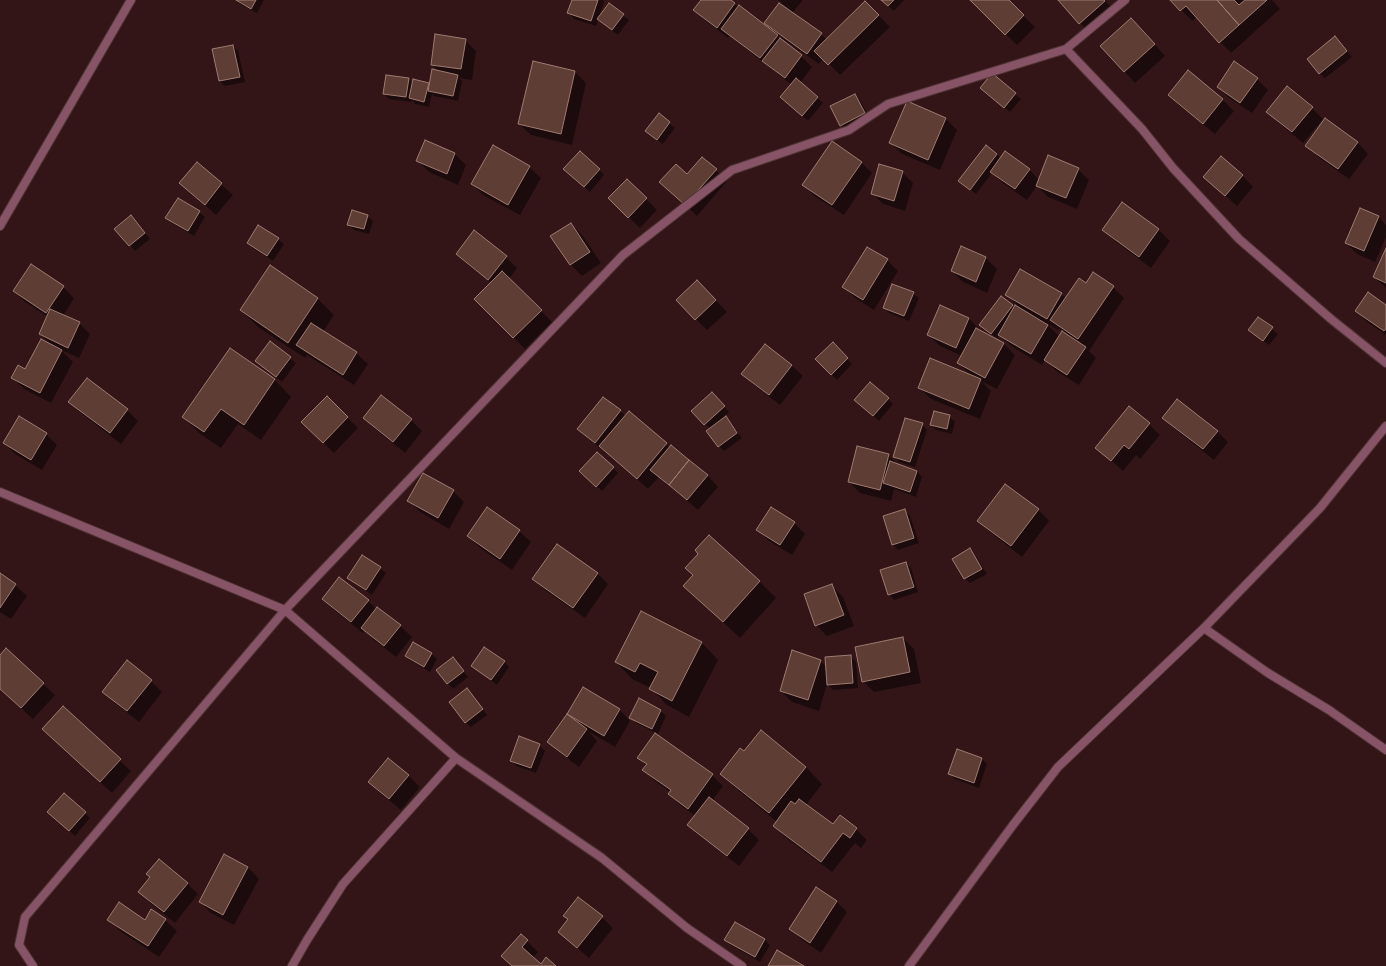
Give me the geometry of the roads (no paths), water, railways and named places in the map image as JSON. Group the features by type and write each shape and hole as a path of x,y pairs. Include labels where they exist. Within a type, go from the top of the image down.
{"street":[{"path":"0,226 131,0"},
{"path":"33,966 19,945 25,917 285,610 623,255 732,170 849,130 888,104 1066,49 1126,0"},
{"path":"1066,49 1142,129 1173,168 1240,239 1331,318 1386,363"},
{"path":"909,966 1013,825 1058,767 1204,628 1320,508 1386,426"},
{"path":"0,492 285,610 456,758 602,858 687,928 742,966"},
{"path":"1204,628 1268,673 1329,710 1386,750"},
{"path":"292,966 306,940 343,884 456,758"}]}
